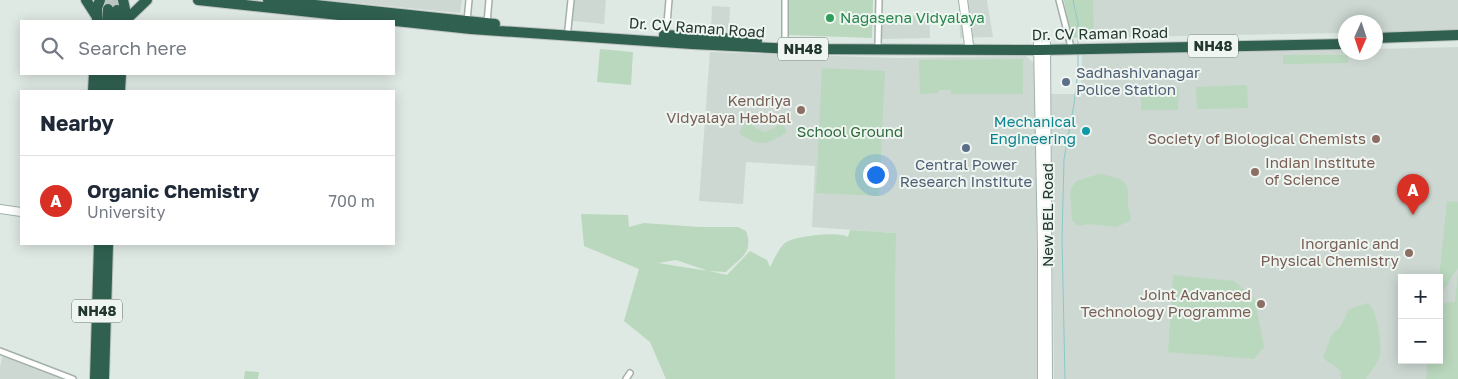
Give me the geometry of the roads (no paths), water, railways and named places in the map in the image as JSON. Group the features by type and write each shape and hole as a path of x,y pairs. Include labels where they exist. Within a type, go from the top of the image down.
{"highway":[{"path":"86,0 97,19"},
{"path":"97,19 97,8 100,0"},
{"path":"123,0 125,20"},
{"path":"126,20 147,0"},
{"name":"Dr. CV Raman Road","path":"198,0 386,20"},
{"name":"Dr. CV Raman Road","path":"268,0 487,23 666,35 878,45 968,42 1042,47"},
{"path":"107,20 112,10 116,20"},
{"name":"Dr. CV Raman Road","path":"395,21 471,29 724,46 880,51 1338,38"},
{"path":"1383,38 1458,35"},
{"path":"1383,43 1458,42"},
{"name":"Dr. CV Raman Road","path":"1076,46 1338,44"},
{"path":"93,90 94,75"},
{"path":"102,90 103,75"},
{"path":"111,90 112,75"},
{"path":"120,90 121,75"},
{"name":"NH48","path":"95,379 99,245"},
{"name":"NH48","path":"104,379 108,245"}],"main road":[{"path":"963,0 968,42"},
{"name":"New BEL Road","path":"1042,47 1042,379"},
{"name":"New BEL Road","path":"1042,47 1048,379"},
{"path":"0,209 20,212"}],"street":[{"path":"466,21 469,0"},
{"path":"487,23 489,0"},
{"path":"568,29 571,0"},
{"path":"666,35 669,0"},
{"path":"786,0 786,42"},
{"path":"878,45 879,0"},
{"path":"1059,0 1076,46"},
{"path":"0,351 73,379"},
{"path":"626,379 631,376"}],"waterway":[{"path":"1073,0 1078,23 1078,44"},
{"path":"1065,379 1062,239 1064,159 1074,104 1078,53"}],"tunnel":[{"path":"108,9 109,0"},
{"path":"117,0 117,10"}],"place":[{"name":"Nagasena Vidyalaya","path":"830,18"},
{"name":"Sadhashivanagar Police Station","path":"1066,82"},
{"name":"Kendriya Vidyalaya Hebbal","path":"801,110"},
{"name":"Mechanical Engineering","path":"1086,131"},
{"name":"Society of Biological Chemists","path":"1376,139"},
{"name":"Central Power Research Institute","path":"966,148"},
{"name":"Indian Institute of Science","path":"1255,172"},
{"name":"Organic Chemistry","path":"1413,215"},
{"name":"Inorganic and Physical Chemistry","path":"1409,253"},
{"name":"Joint Advanced Technology Programme","path":"1261,304"}],"park label":[{"name":"School Ground","path":"850,132"}]}
